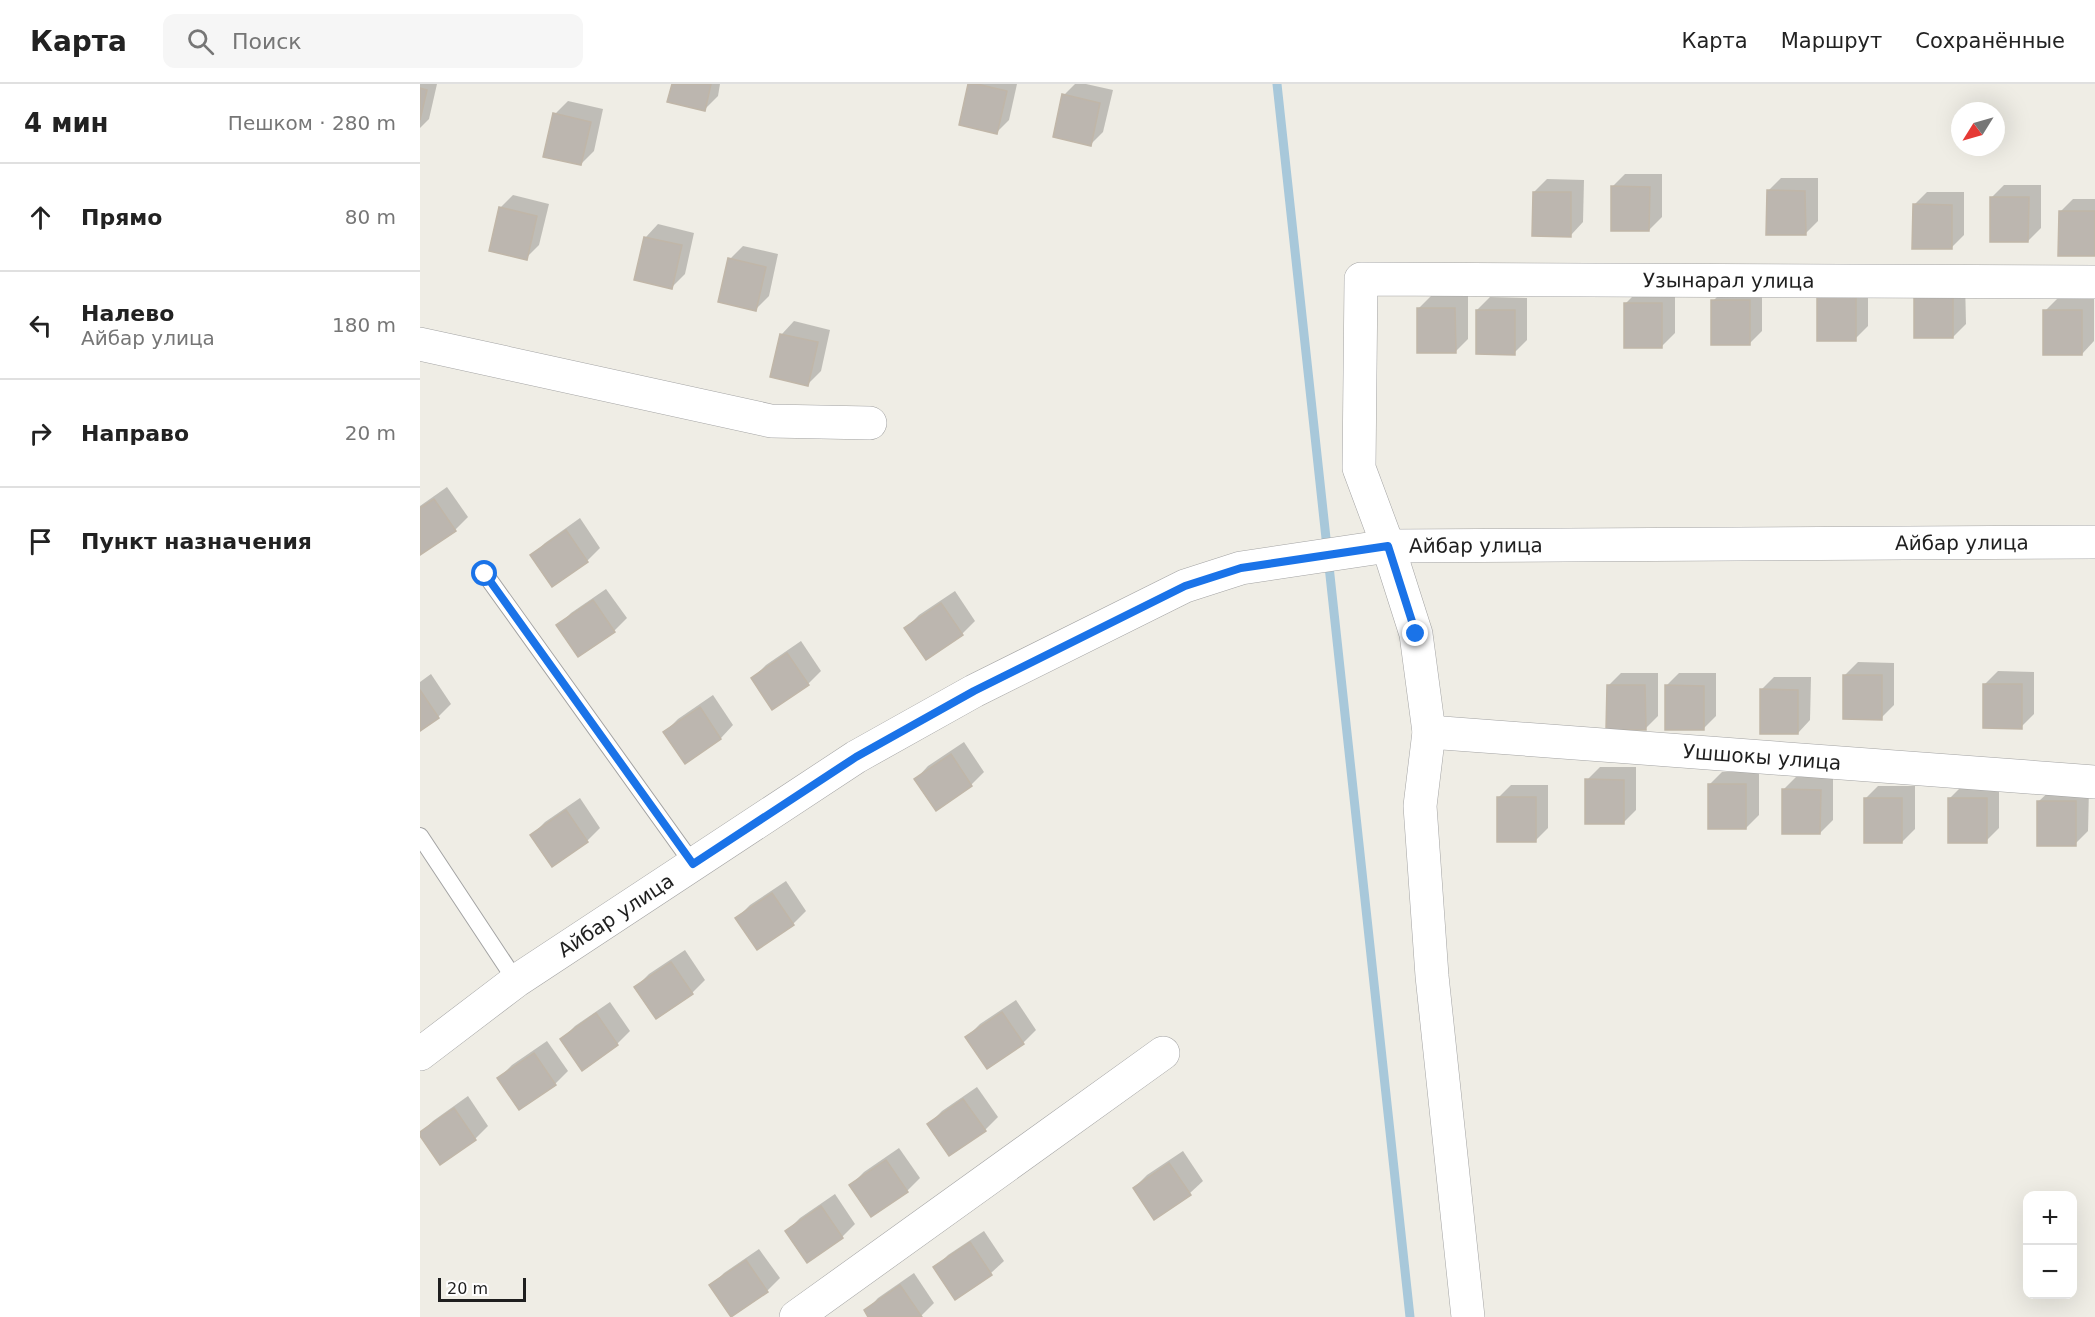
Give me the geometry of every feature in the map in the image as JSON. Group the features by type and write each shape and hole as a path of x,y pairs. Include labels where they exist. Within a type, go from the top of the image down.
{"street":[{"name":"Узынарал улица","path":"1388,546 1359,468 1361,279 2095,282"},
{"path":"420,344 771,421 870,423"},
{"name":"Айбар улица","path":"420,1054 516,981 856,757 974,691 1185,586 1241,568 1388,546 2095,542"},
{"path":"1388,546 1416,634 1429,732 1420,806 1432,976 1468,1317"},
{"name":"Ушшокы улица","path":"1429,732 2095,782"},
{"path":"796,1317 1163,1053"}],"lane":[{"path":"485,574 693,864"},
{"path":"420,836 516,981"}],"building":[{"path":"672,84 711,84 705,111 667,102"},
{"path":"968,84 1007,91 997,134 959,125"},
{"path":"420,88 427,90 420,120"},
{"path":"1062,94 1100,103 1091,146 1053,137"},
{"path":"553,113 591,122 581,165 543,157"},
{"path":"1611,186 1650,187 1649,231 1611,231"},
{"path":"1767,190 1805,191 1806,235 1766,235"},
{"path":"1533,192 1571,192 1571,237 1532,236"},
{"path":"1990,197 2029,197 2028,242 1990,242"},
{"path":"1913,204 1952,205 1952,249 1912,249"},
{"path":"499,207 537,216 527,260 489,251"},
{"path":"2059,211 2095,211 2095,256 2058,256"},
{"path":"644,237 682,245 672,289 634,280"},
{"path":"728,258 766,267 756,311 718,302"},
{"path":"1914,293 1953,293 1953,338 1914,338"},
{"path":"1817,296 1856,296 1856,341 1817,341"},
{"path":"1711,300 1750,300 1750,345 1711,345"},
{"path":"1624,303 1662,303 1662,348 1624,348"},
{"path":"1417,308 1455,308 1456,353 1417,353"},
{"path":"1476,310 1515,310 1515,355 1476,354"},
{"path":"2043,310 2082,310 2082,355 2043,355"},
{"path":"780,334 818,342 808,386 770,377"},
{"path":"434,499 456,531 420,555 420,508"},
{"path":"566,530 588,562 552,587 530,555"},
{"path":"593,600 615,632 578,657 556,625"},
{"path":"941,603 963,635 926,660 904,628"},
{"path":"787,653 809,685 772,710 751,678"},
{"path":"1843,675 1882,675 1882,720 1843,719"},
{"path":"1983,684 2022,684 2022,729 1983,728"},
{"path":"1607,685 1645,685 1646,730 1606,730"},
{"path":"1665,685 1704,686 1704,730 1665,730"},
{"path":"1760,689 1798,690 1798,734 1760,734"},
{"path":"420,690 439,718 420,731"},
{"path":"700,707 721,739 685,764 663,732"},
{"path":"951,754 972,786 936,811 914,779"},
{"path":"1585,779 1624,780 1624,824 1585,824"},
{"path":"1708,784 1746,784 1746,829 1708,829"},
{"path":"1782,789 1821,790 1820,834 1782,834"},
{"path":"1497,797 1536,797 1536,842 1497,842"},
{"path":"1864,798 1902,798 1902,843 1864,843"},
{"path":"1948,798 1987,798 1987,843 1948,843"},
{"path":"2037,801 2076,801 2076,846 2037,846"},
{"path":"566,810 588,842 552,867 530,835"},
{"path":"772,893 794,925 757,950 735,918"},
{"path":"671,962 693,994 656,1019 634,987"},
{"path":"1002,1012 1024,1044 987,1069 965,1037"},
{"path":"596,1013 618,1045 582,1071 560,1039"},
{"path":"534,1053 556,1085 519,1110 497,1078"},
{"path":"963,1099 986,1131 949,1156 927,1124"},
{"path":"454,1108 476,1140 440,1165 420,1136 420,1132"},
{"path":"886,1160 908,1192 871,1217 849,1185"},
{"path":"1169,1163 1191,1195 1154,1220 1133,1188"},
{"path":"821,1206 843,1238 807,1263 785,1231"},
{"path":"970,1242 992,1275 955,1300 933,1267"},
{"path":"746,1260 768,1292 731,1317 709,1285"},
{"path":"900,1285 922,1317 868,1317 864,1310"}],"waterway":[{"path":"1277,84 1410,1317"}],"route":[{"path":"485,574 693,864 856,757 974,691 1185,586 1241,568 1388,546 1416,634"}]}
